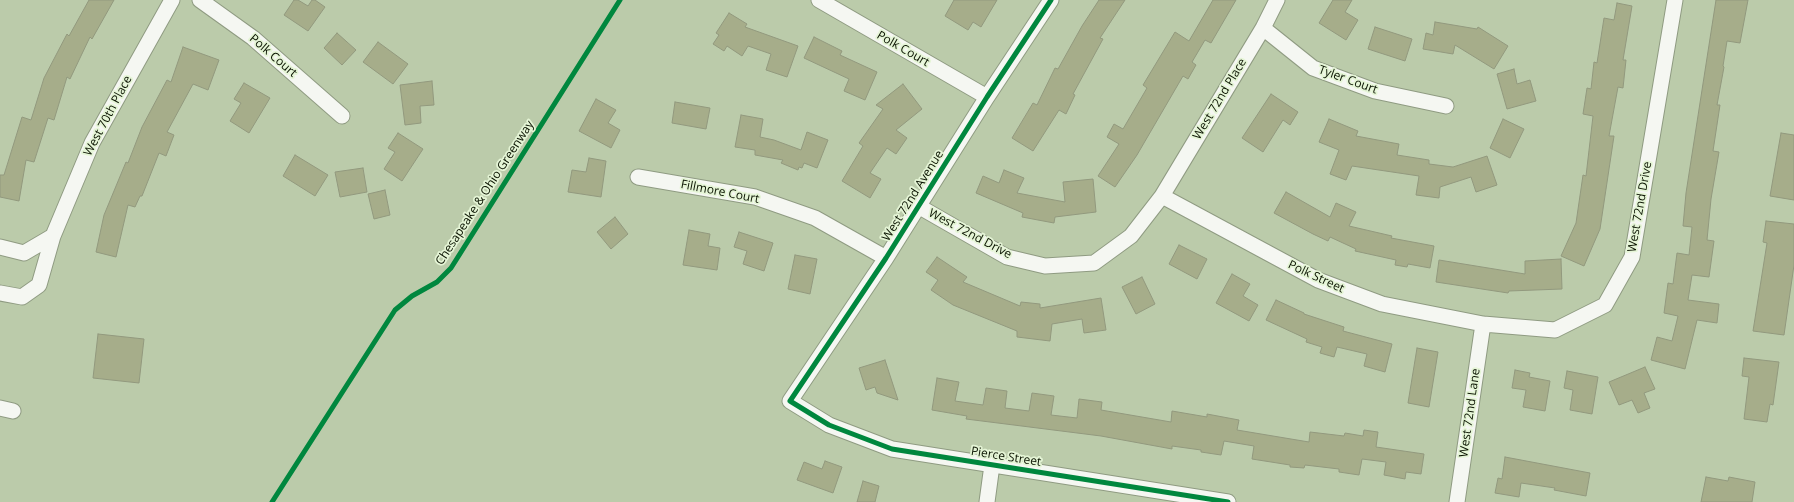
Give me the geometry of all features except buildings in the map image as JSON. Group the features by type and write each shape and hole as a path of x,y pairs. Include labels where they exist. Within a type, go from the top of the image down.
{"street":[{"name":"West 70th Place","path":"0,293 22,297 39,285 53,236 92,143 172,0"},
{"name":"Polk Court","path":"200,0 252,38 342,116"},
{"name":"Polk Court","path":"819,0 987,97"},
{"name":"West 72nd Avenue","path":"790,401 886,258 987,97 1051,0"},
{"name":"West 72nd Place","path":"1162,196 1263,28 1277,0"},
{"name":"West 72nd Drive","path":"1483,324 1555,330 1605,305 1632,257 1675,0"},
{"name":"Tyler Court","path":"1263,28 1313,68 1375,91 1446,106"},
{"name":"Fillmore Court","path":"638,177 755,197 815,218 886,258"},
{"name":"West 72nd Drive","path":"918,206 1006,257 1045,266 1094,263 1131,236 1162,196"},
{"name":"Polk Street","path":"1162,196 1318,280 1382,304 1483,324"},
{"path":"0,247 24,253 53,236"},
{"name":"West 72nd Lane","path":"1457,502 1483,324"},
{"name":"Pierce Street","path":"790,401 829,425 892,449 1228,502"},
{"path":"987,502 992,465"}],"cycle path":[{"name":"Chesapeake & Ohio Greenway","path":"272,502 395,310 412,296 437,282 451,268 620,0"},
{"path":"1051,0 987,97 886,258 790,401 829,425 892,449 1228,502"}]}
